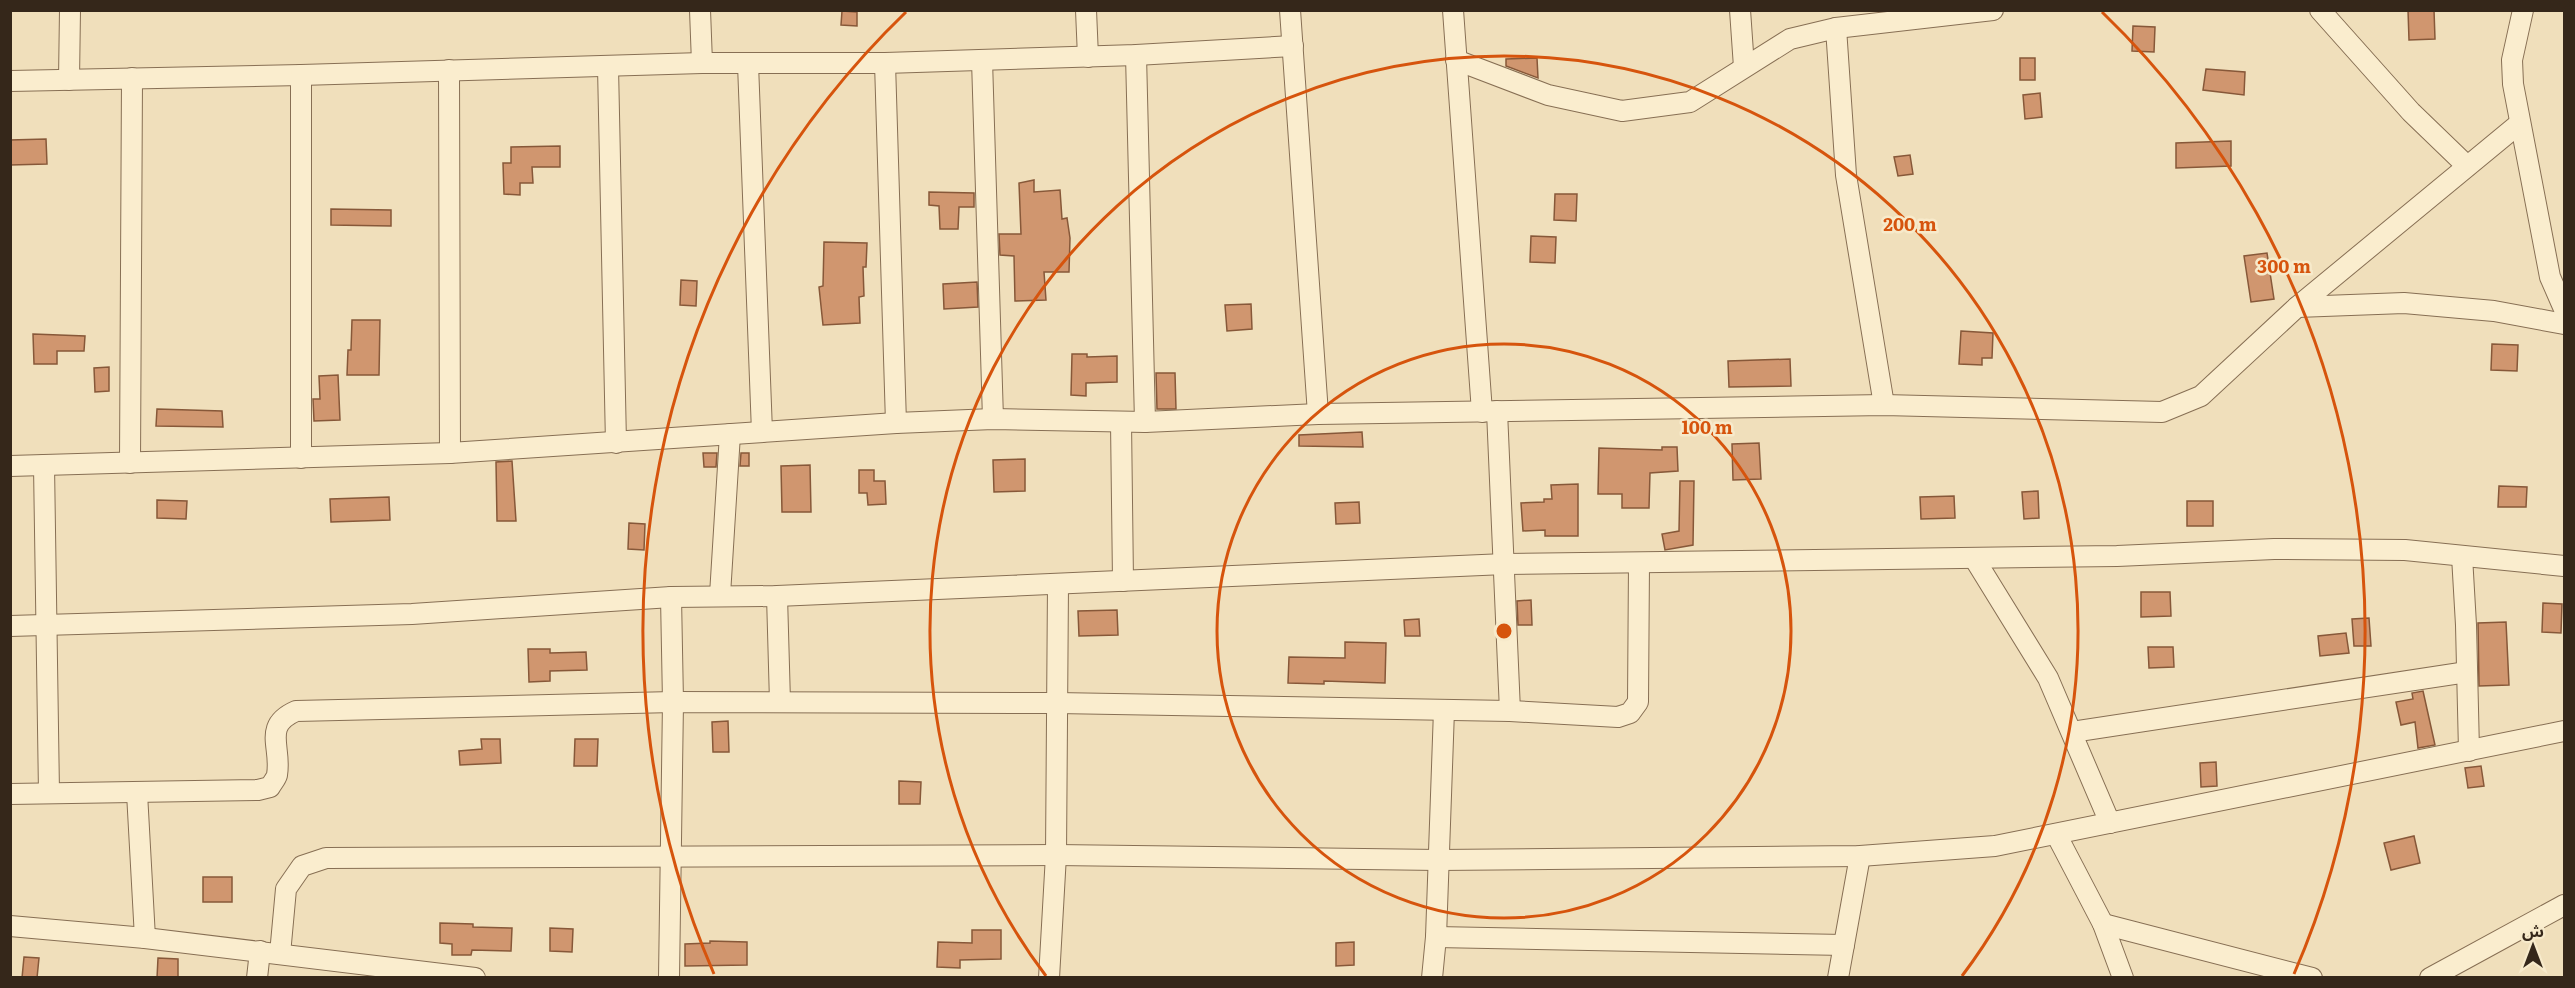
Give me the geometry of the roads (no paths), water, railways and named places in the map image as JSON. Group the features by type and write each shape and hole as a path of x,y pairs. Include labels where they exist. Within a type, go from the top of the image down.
{"street":[{"path":"69,80 70,10"},
{"path":"700,10 702,63"},
{"path":"1086,10 1088,57"},
{"path":"1290,10 1318,414"},
{"path":"1453,10 1504,564 1510,711"},
{"path":"1740,10 1744,67"},
{"path":"1456,60 1548,95 1622,111 1690,102 1790,39 1836,28 1993,10"},
{"path":"2320,10 2411,112 2467,166"},
{"path":"2523,10 2512,60 2513,84 2550,277 2565,309"},
{"path":"1836,28 1846,175 1884,405"},
{"path":"10,81 702,63 885,63 1088,57 1293,46"},
{"path":"1136,55 1145,422"},
{"path":"982,60 993,419"},
{"path":"885,63 896,423"},
{"path":"748,64 762,432"},
{"path":"608,67 616,443"},
{"path":"449,70 450,453"},
{"path":"301,75 301,458"},
{"path":"130,463 132,78"},
{"path":"10,466 450,453 896,423 993,419 1145,422 1318,414 1884,405 2162,412 2200,396 2297,308 2520,123"},
{"path":"2297,308 2404,303 2494,311 2565,324"},
{"path":"1121,422 1123,581"},
{"path":"720,596 730,434"},
{"path":"44,465 48,793"},
{"path":"10,626 412,614 671,597 777,596 1504,564 2117,556 2274,549 2405,550 2565,566"},
{"path":"2462,556 2469,751"},
{"path":"1974,558 2048,678 2110,823"},
{"path":"10,794 258,790 270,787 277,776 276,729 283,717 296,711 673,702 1057,703 1510,711 1618,717 1630,713 1638,702 1639,563"},
{"path":"1049,978 1056,855 1058,584"},
{"path":"777,596 780,702"},
{"path":"669,978 673,702 671,597"},
{"path":"2072,732 2467,672"},
{"path":"1432,978 1437,937 1444,710"},
{"path":"257,978 270,952 286,889 302,866 326,858 1056,855 1438,860 1860,856 1995,846 2565,731"},
{"path":"137,793 145,938"},
{"path":"2056,834 2103,924 2123,978"},
{"path":"1838,978 1860,856"},
{"path":"2430,978 2565,905"},
{"path":"2103,924 2312,978"},
{"path":"10,926 145,938 475,978"},
{"path":"1437,937 1844,945"}]}
